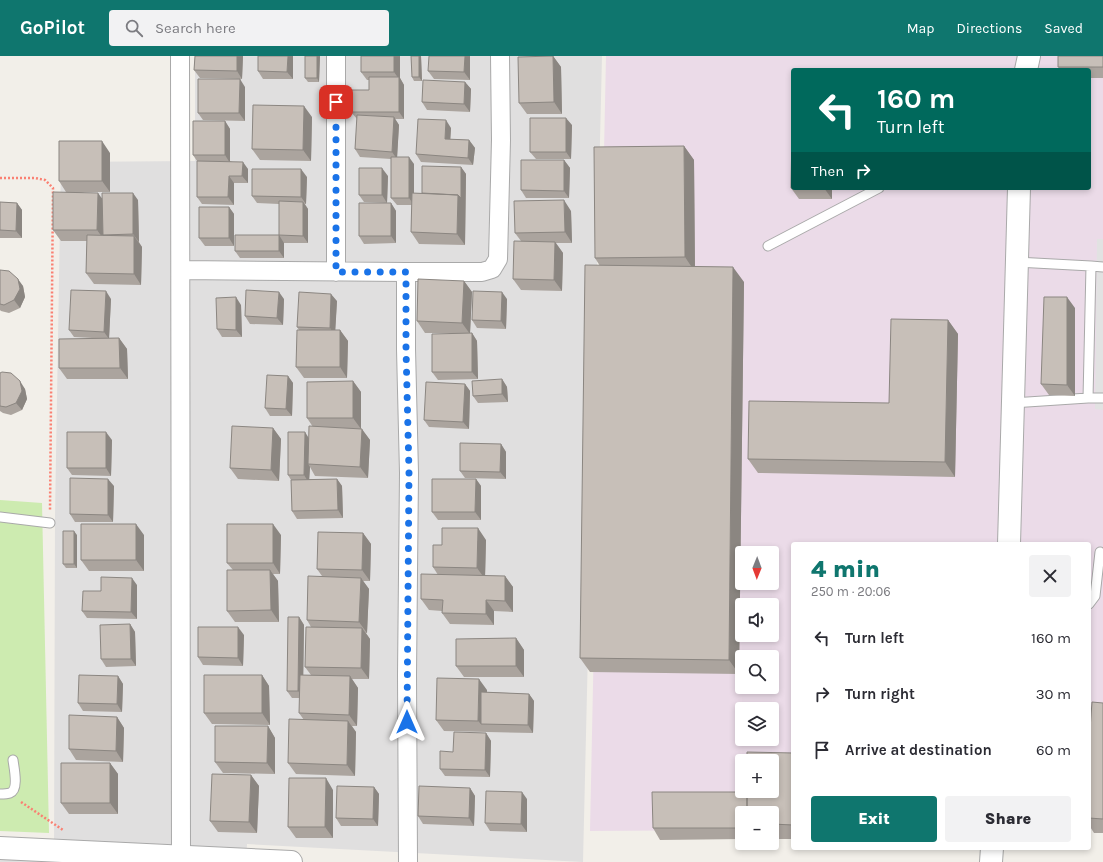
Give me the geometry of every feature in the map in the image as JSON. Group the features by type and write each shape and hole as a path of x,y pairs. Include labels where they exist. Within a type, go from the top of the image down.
{"street":[{"path":"180,56 181,859"},
{"path":"336,56 336,272"},
{"path":"181,270 482,272 492,269 498,258 501,140 500,56"},
{"path":"1026,68 1029,56"},
{"path":"1009,542 1019,190"},
{"path":"406,272 409,472 407,675 408,862"},
{"path":"0,848 46,856 291,862"},
{"path":"991,862 992,850"}],"lane":[{"path":"768,246 875,190"},
{"path":"1016,262 1103,267"},
{"path":"1088,398 1091,266"},
{"path":"1013,403 1103,398"},
{"path":"0,517 50,523"},
{"path":"1091,601 1095,596 1100,552"},
{"path":"4,794 13,791 15,785 13,760"}],"path":[{"path":"0,178 35,178 45,180 53,188 50,523"},
{"path":"4,794 66,832"}],"shaded area":[{"path":"195,56 602,56 583,862 247,844 246,862 0,862 0,855 54,857 55,516 61,162 195,161"},
{"path":"606,56 1103,56 1103,829 1091,829 1091,542 791,542 791,828 779,819 779,806 735,806 735,830 590,831"},
{"path":"1097,239 1103,239 1103,410 1095,409"}],"green space":[{"path":"0,500 42,503 49,833 0,831"}],"building":[{"path":"195,56 237,56 237,71 194,70"},
{"path":"258,56 288,56 287,72 258,71"},
{"path":"305,56 317,56 317,78 305,78"},
{"path":"361,56 394,56 394,72 361,72"},
{"path":"411,56 419,56 419,77 412,77"},
{"path":"429,56 465,56 464,72 428,71"},
{"path":"553,56 554,102 519,103 518,57"},
{"path":"1058,56 1103,56 1103,67 1058,67"},
{"path":"369,77 399,77 399,112 351,112 351,90 369,90"},
{"path":"198,79 240,79 239,113 198,113"},
{"path":"423,80 465,82 464,104 422,102"},
{"path":"253,105 304,106 303,150 252,149"},
{"path":"357,115 394,117 392,152 355,149"},
{"path":"530,118 566,118 566,152 530,152"},
{"path":"418,119 446,120 445,139 469,140 468,158 416,154"},
{"path":"193,121 225,121 225,155 193,155"},
{"path":"59,141 102,141 102,181 59,181"},
{"path":"684,146 685,257 595,258 594,147"},
{"path":"391,157 409,157 409,198 391,198"},
{"path":"521,160 564,160 564,191 521,190"},
{"path":"197,161 243,162 242,176 229,176 228,197 197,197"},
{"path":"422,166 461,167 461,198 458,195 422,193"},
{"path":"359,168 382,168 382,195 359,195"},
{"path":"252,169 301,169 301,197 252,196"},
{"path":"53,192 98,193 97,230 53,230"},
{"path":"102,193 133,193 133,234 103,235"},
{"path":"412,193 458,195 457,234 411,232"},
{"path":"564,200 565,232 515,233 514,201"},
{"path":"279,201 303,202 303,236 279,235"},
{"path":"0,202 17,203 16,231 0,230"},
{"path":"359,203 391,203 391,236 359,236"},
{"path":"199,207 229,207 229,238 199,238"},
{"path":"87,235 134,236 134,274 86,273"},
{"path":"235,235 279,235 279,251 235,251"},
{"path":"514,241 555,242 554,280 513,279"},
{"path":"585,265 733,267 729,660 580,658"},
{"path":"0,270 9,271 18,279 20,289 14,300 4,305 0,304"},
{"path":"418,279 464,281 462,323 417,321"},
{"path":"71,290 106,291 104,332 69,330"},
{"path":"246,290 279,292 277,318 245,316"},
{"path":"473,291 502,292 501,321 472,320"},
{"path":"299,292 331,294 330,328 297,327"},
{"path":"236,297 236,330 217,329 216,298"},
{"path":"1044,297 1067,297 1067,385 1041,384"},
{"path":"891,319 948,320 945,462 748,459 749,401 889,403"},
{"path":"297,330 340,330 340,367 296,367"},
{"path":"472,333 472,372 432,372 432,334"},
{"path":"119,338 120,368 59,368 59,339"},
{"path":"0,373 11,373 20,381 22,391 16,403 6,407 0,406"},
{"path":"267,375 288,376 286,409 265,408"},
{"path":"502,379 502,394 473,396 472,381"},
{"path":"353,381 353,418 307,418 307,382"},
{"path":"426,382 465,384 463,422 424,420"},
{"path":"232,426 273,428 271,470 230,468"},
{"path":"309,426 362,429 360,467 308,464"},
{"path":"67,432 106,432 106,468 67,468"},
{"path":"288,432 305,432 304,475 288,475"},
{"path":"460,443 501,444 500,472 460,471"},
{"path":"70,478 108,479 108,515 70,514"},
{"path":"337,479 338,510 292,511 291,480"},
{"path":"432,479 476,479 475,512 432,512"},
{"path":"81,524 136,524 136,560 81,560"},
{"path":"227,524 273,524 273,563 227,563"},
{"path":"442,528 478,528 477,568 433,567 433,545 442,545"},
{"path":"63,531 74,531 74,564 63,564"},
{"path":"318,532 363,533 362,570 317,569"},
{"path":"227,570 270,570 271,610 227,611"},
{"path":"421,574 505,576 505,601 486,600 486,614 442,613 443,600 421,599"},
{"path":"308,576 361,578 359,622 307,620"},
{"path":"101,577 132,578 131,612 82,611 83,591 101,591"},
{"path":"288,617 299,617 298,691 287,691"},
{"path":"130,624 131,659 101,659 100,625"},
{"path":"198,627 238,627 238,658 198,657"},
{"path":"306,627 362,628 361,668 305,667"},
{"path":"516,638 516,666 456,666 456,639"},
{"path":"79,675 118,676 117,704 78,703"},
{"path":"204,675 262,675 262,713 204,713"},
{"path":"300,675 350,676 349,715 299,713"},
{"path":"437,678 479,679 478,721 436,720"},
{"path":"481,692 529,694 528,725 481,724"},
{"path":"1092,702 1103,703 1103,819 1091,818"},
{"path":"69,715 117,717 116,751 69,749"},
{"path":"289,719 348,721 347,765 288,763"},
{"path":"215,726 268,726 267,763 215,762"},
{"path":"454,732 486,733 485,770 440,769 440,751 453,752"},
{"path":"747,752 791,753 791,825 779,824 779,806 747,806 747,798 779,798 779,754 747,754"},
{"path":"61,763 110,763 110,803 61,803"},
{"path":"212,774 251,775 249,822 210,821"},
{"path":"289,778 326,778 325,827 288,827"},
{"path":"337,786 374,787 373,819 336,818"},
{"path":"419,786 470,788 469,818 418,816"},
{"path":"486,791 522,792 521,824 485,823"},
{"path":"652,792 735,792 735,798 747,798 747,806 735,806 735,828 653,828"}],"route":[{"path":"336,102 336,272 406,272 409,472 407,722"}]}
